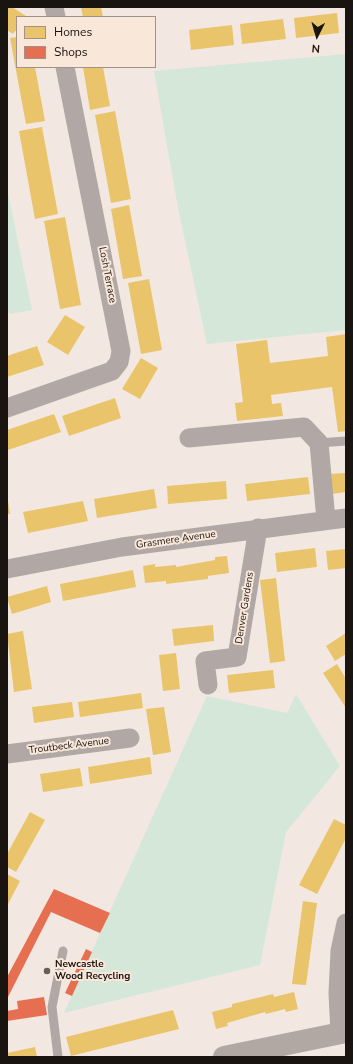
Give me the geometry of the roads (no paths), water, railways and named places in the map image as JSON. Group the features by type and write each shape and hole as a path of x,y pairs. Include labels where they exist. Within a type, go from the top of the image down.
{"main road":[{"path":"224,1057 343,1032"}],"street":[{"name":"Losh Terrace","path":"7,408 112,371 119,362 121,350 66,68"},
{"path":"189,438 304,427 319,443 326,520"},
{"name":"Grasmere Avenue","path":"7,568 122,547 258,528 346,518"},
{"name":"Denver Gardens","path":"208,685 205,661 237,657 258,528"},
{"name":"Troutbeck Avenue","path":"7,754 130,738"},
{"path":"343,1032 338,993 340,951 346,923"}],"lane":[{"path":"319,443 346,441"},
{"path":"58,1057 52,1007 63,951"}],"place":[{"name":"Newcastle Wood Recycling","path":"47,971"}]}
